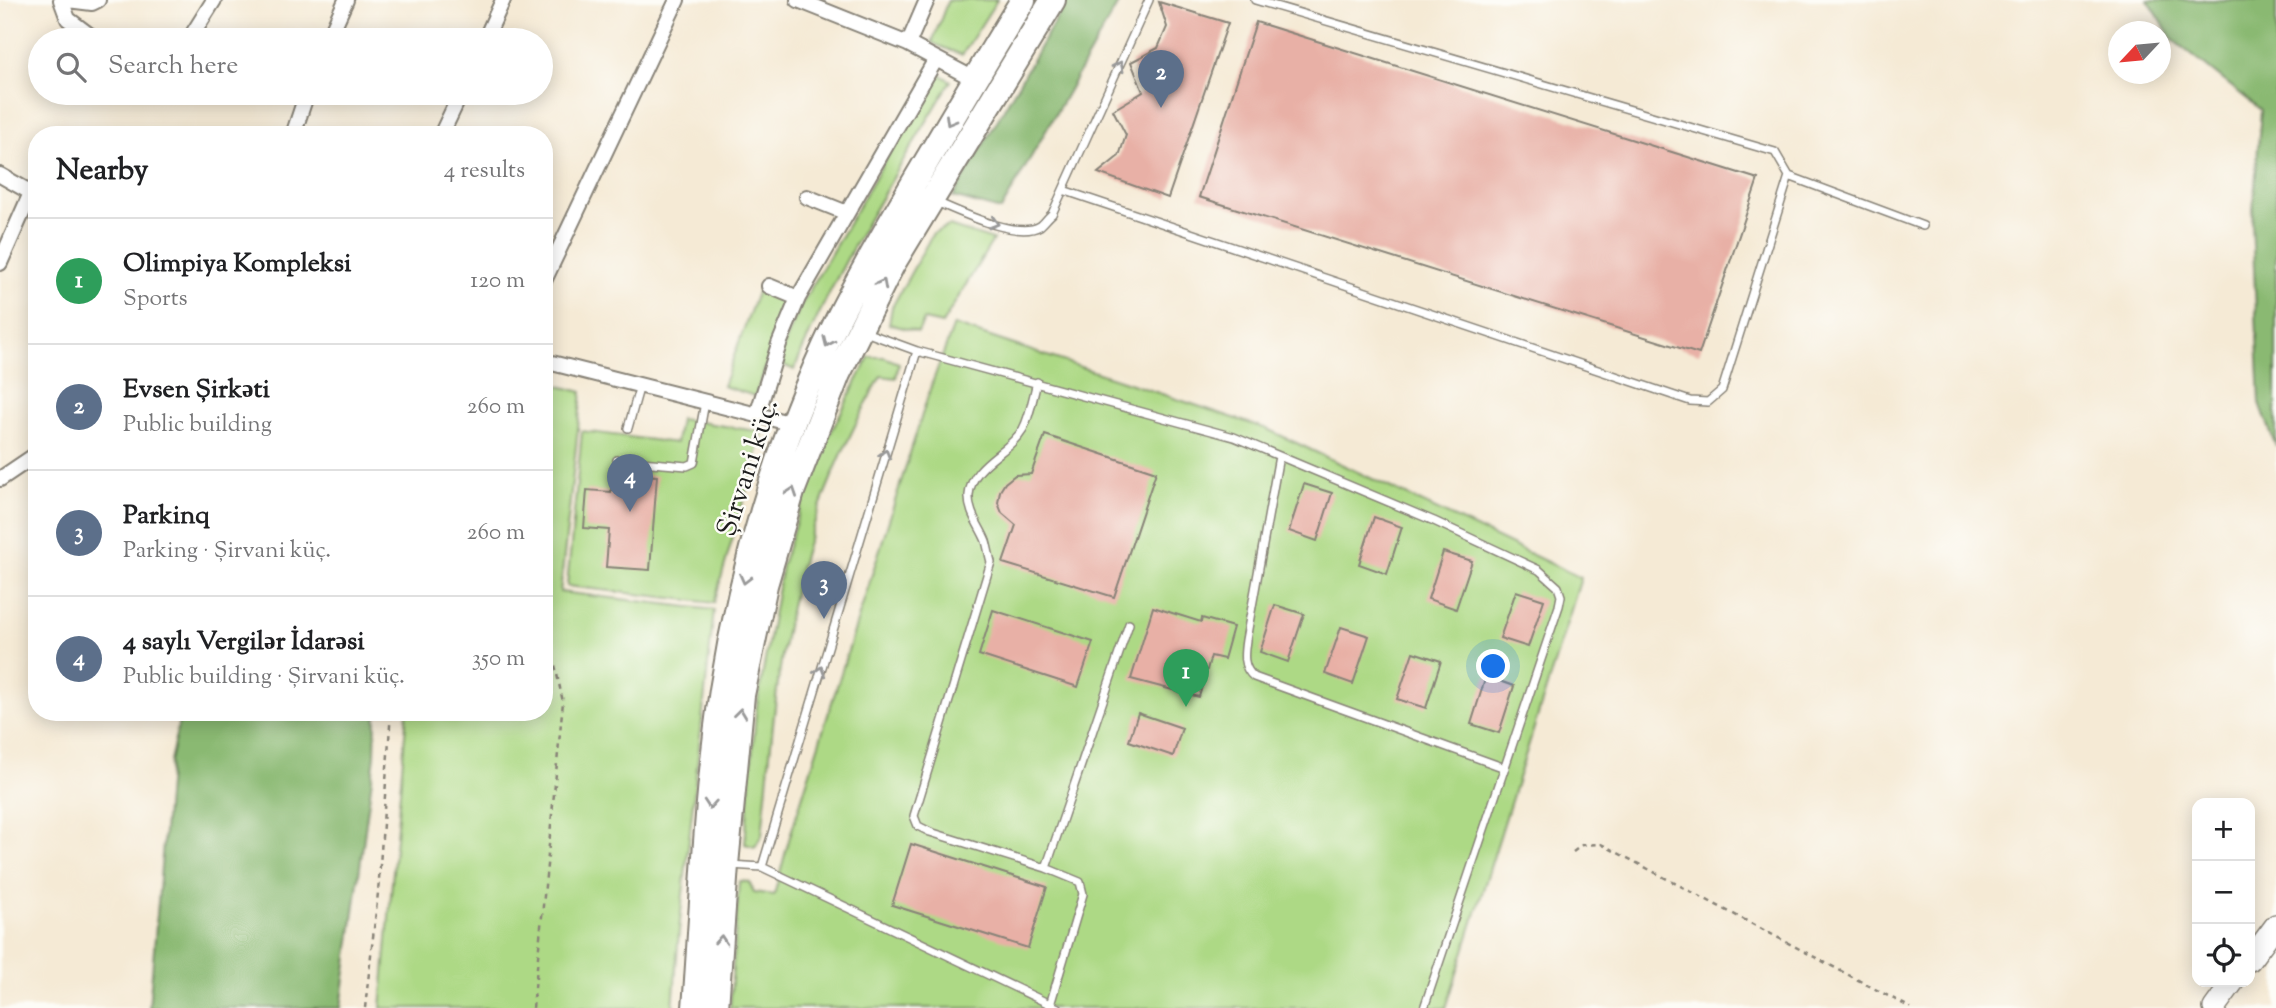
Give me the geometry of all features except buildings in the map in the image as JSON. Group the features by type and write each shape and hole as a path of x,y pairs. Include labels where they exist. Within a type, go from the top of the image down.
{"highway":[{"name":"Şirvani küç.","path":"695,1008 711,784 722,690 756,539 793,424 836,323 875,250 1023,0"},
{"path":"716,1008 742,695 768,575 792,492 838,374 891,265 1053,0"}],"main road":[{"path":"2255,953 2276,925"},
{"path":"2214,1008 2229,987"}],"street":[{"path":"61,0 68,19 80,28"},
{"path":"68,0 92,3 98,0"},
{"path":"196,28 214,0"},
{"path":"333,28 346,0"},
{"path":"490,28 503,0"},
{"path":"553,262 677,0"},
{"path":"798,0 908,44 974,79"},
{"path":"908,44 926,0"},
{"path":"757,415 779,344 798,298 936,59"},
{"path":"296,126 303,105"},
{"path":"445,126 455,105"},
{"path":"0,175 28,191"},
{"path":"807,197 848,214"},
{"path":"0,263 28,207"},
{"path":"769,286 798,298"},
{"path":"553,363 793,424"},
{"path":"0,479 28,460"}],"lane":[{"path":"930,200 974,218 1020,231 1039,226 1052,214 1150,0"},
{"path":"1255,0 1775,152 1789,176 1923,226"},
{"path":"1063,190 1690,401 1708,402 1722,390 1789,176"},
{"path":"859,329 916,351 1234,437 1434,521 1539,570 1558,587 1561,596 1559,606 1424,1008"},
{"path":"762,867 916,351"},
{"path":"726,865 762,867 1054,1006 1083,894 1080,882 1046,868 930,832 918,826 914,817 991,562 986,541 974,519 969,497 972,485 980,469 1011,445 1024,428 1037,382"},
{"path":"628,428 639,386"},
{"path":"617,460 687,466 694,463 705,402"},
{"path":"1279,456 1243,659 1247,672 1254,677 1505,768"},
{"path":"1046,868 1129,624"}],"path":[{"path":"533,1008 563,702 553,660"},
{"path":"365,1008 378,893 390,721"},
{"path":"1573,852 1582,845 1601,844 1911,1008"}],"green space":[{"path":"948,0 997,0 962,55 932,43"},
{"path":"1067,0 1120,0 1001,210 953,197"},
{"path":"2148,0 2276,0 2276,447 2260,403 2252,223 2261,110 2173,40 2171,21 2161,21"},
{"path":"936,72 951,81 847,259 794,370 777,362 800,307"},
{"path":"949,226 993,240 942,324 924,320 918,332 889,324 892,307 933,233"},
{"path":"758,290 790,302 755,396 723,386"},
{"path":"954,325 1267,429 1581,578 1446,1008 730,1008 739,881 749,882 754,892 774,895 790,836 931,386"},
{"path":"869,357 884,357 899,363 896,378 881,376 868,400 833,474 805,551 784,641 762,835 755,847 745,844 756,711 782,565 815,464"},
{"path":"553,384 582,392 560,592 714,610 673,1008 381,1008 406,721 553,721"},
{"path":"680,419 763,432 714,603 567,586 582,431 676,443"},
{"path":"179,721 376,721 375,756 341,1008 149,1008 170,761"}],"place":[{"name":"Evsen Şirkəti","path":"1161,108"},
{"name":"4 saylı Vergilər İdarəsi","path":"630,512"},
{"name":"Parkinq","path":"824,619"},
{"name":"Olimpiya Kompleksi","path":"1186,707"}]}
